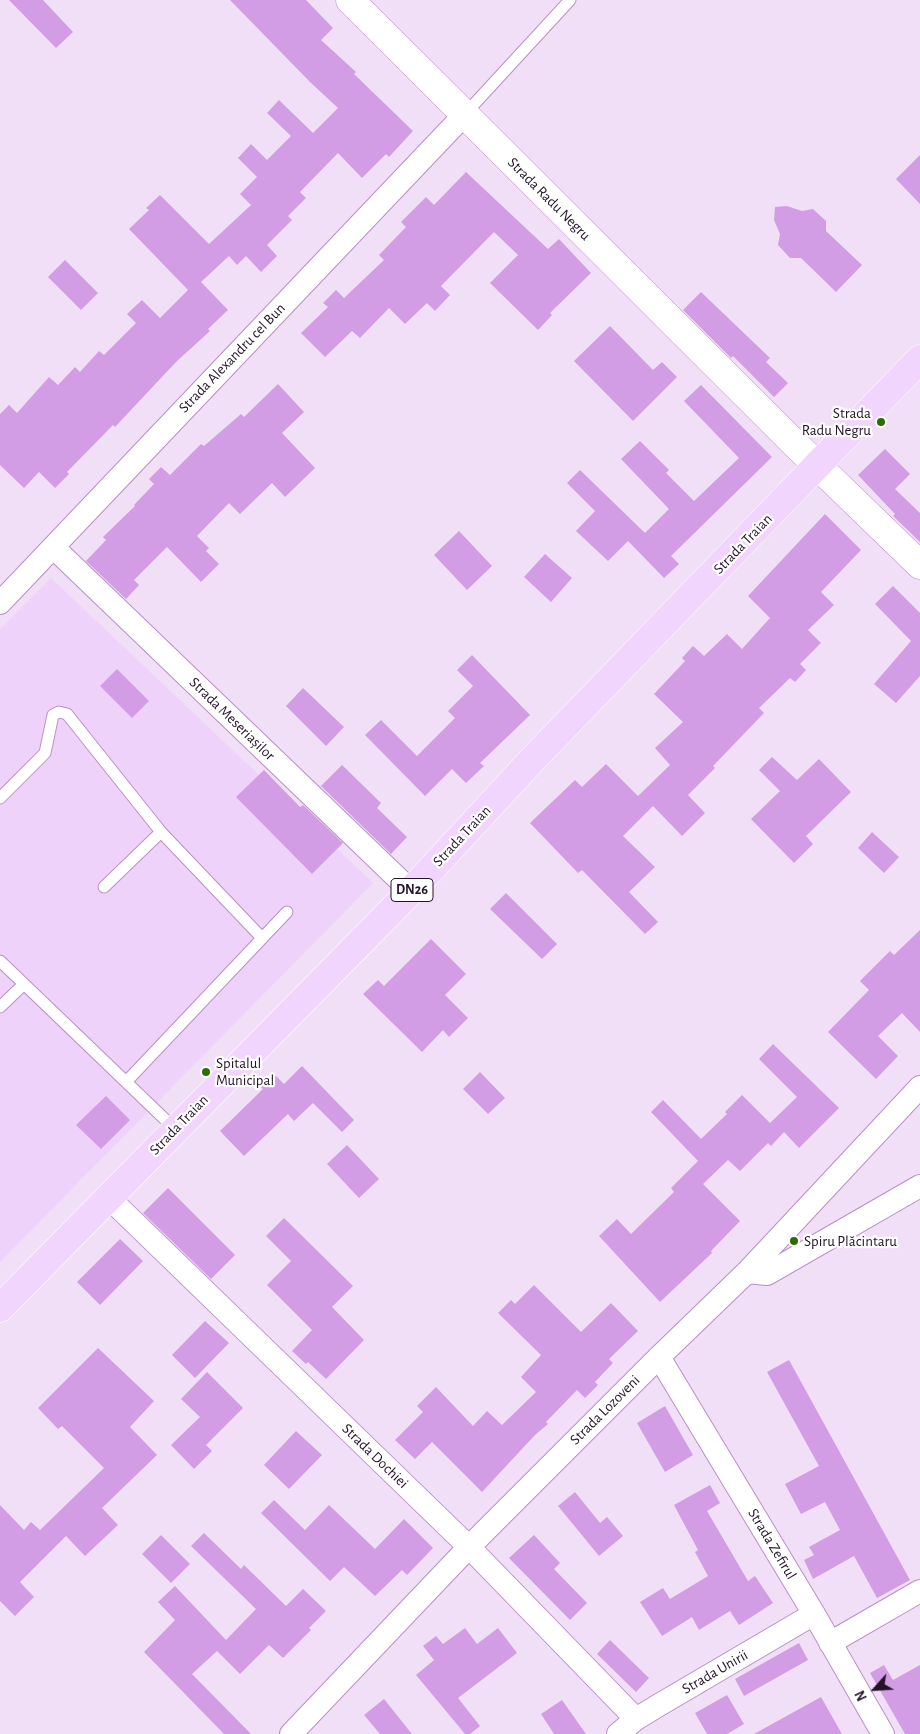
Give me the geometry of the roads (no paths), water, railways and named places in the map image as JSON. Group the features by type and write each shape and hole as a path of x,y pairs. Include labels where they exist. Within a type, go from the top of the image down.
{"main road":[{"name":"Strada Traian","path":"0,1308 411,891 533,759 920,359"}],"street":[{"name":"Strada Radu Negru","path":"350,0 920,565"},
{"name":"Strada Alexandru cel Bun","path":"0,603 464,115"},
{"name":"Strada Meseriașilor","path":"53,547 411,891"},
{"name":"Strada Lozoveni","path":"291,1734 469,1547 747,1272 920,1087"},
{"path":"747,1272 767,1274 920,1186"},
{"name":"Strada Dochiei","path":"109,1198 469,1547 636,1719"},
{"name":"Strada Zefirul","path":"659,1357 814,1614 883,1734"},
{"path":"830,1642 920,1591"},
{"name":"Strada Unirii","path":"618,1734 636,1719 814,1614"}],"lane":[{"path":"464,115 570,0"},
{"path":"0,798 45,753 53,715 59,712 67,714 160,832 262,938"},
{"path":"104,887 160,832"},
{"path":"126,1082 287,912"},
{"path":"0,961 175,1130"},
{"path":"0,1007 24,984"}],"place":[{"name":"Strada Radu Negru","path":"881,422"},
{"name":"Spitalul Municipal","path":"206,1072"},
{"name":"Spiru Plăcintaru","path":"794,1241"}]}
